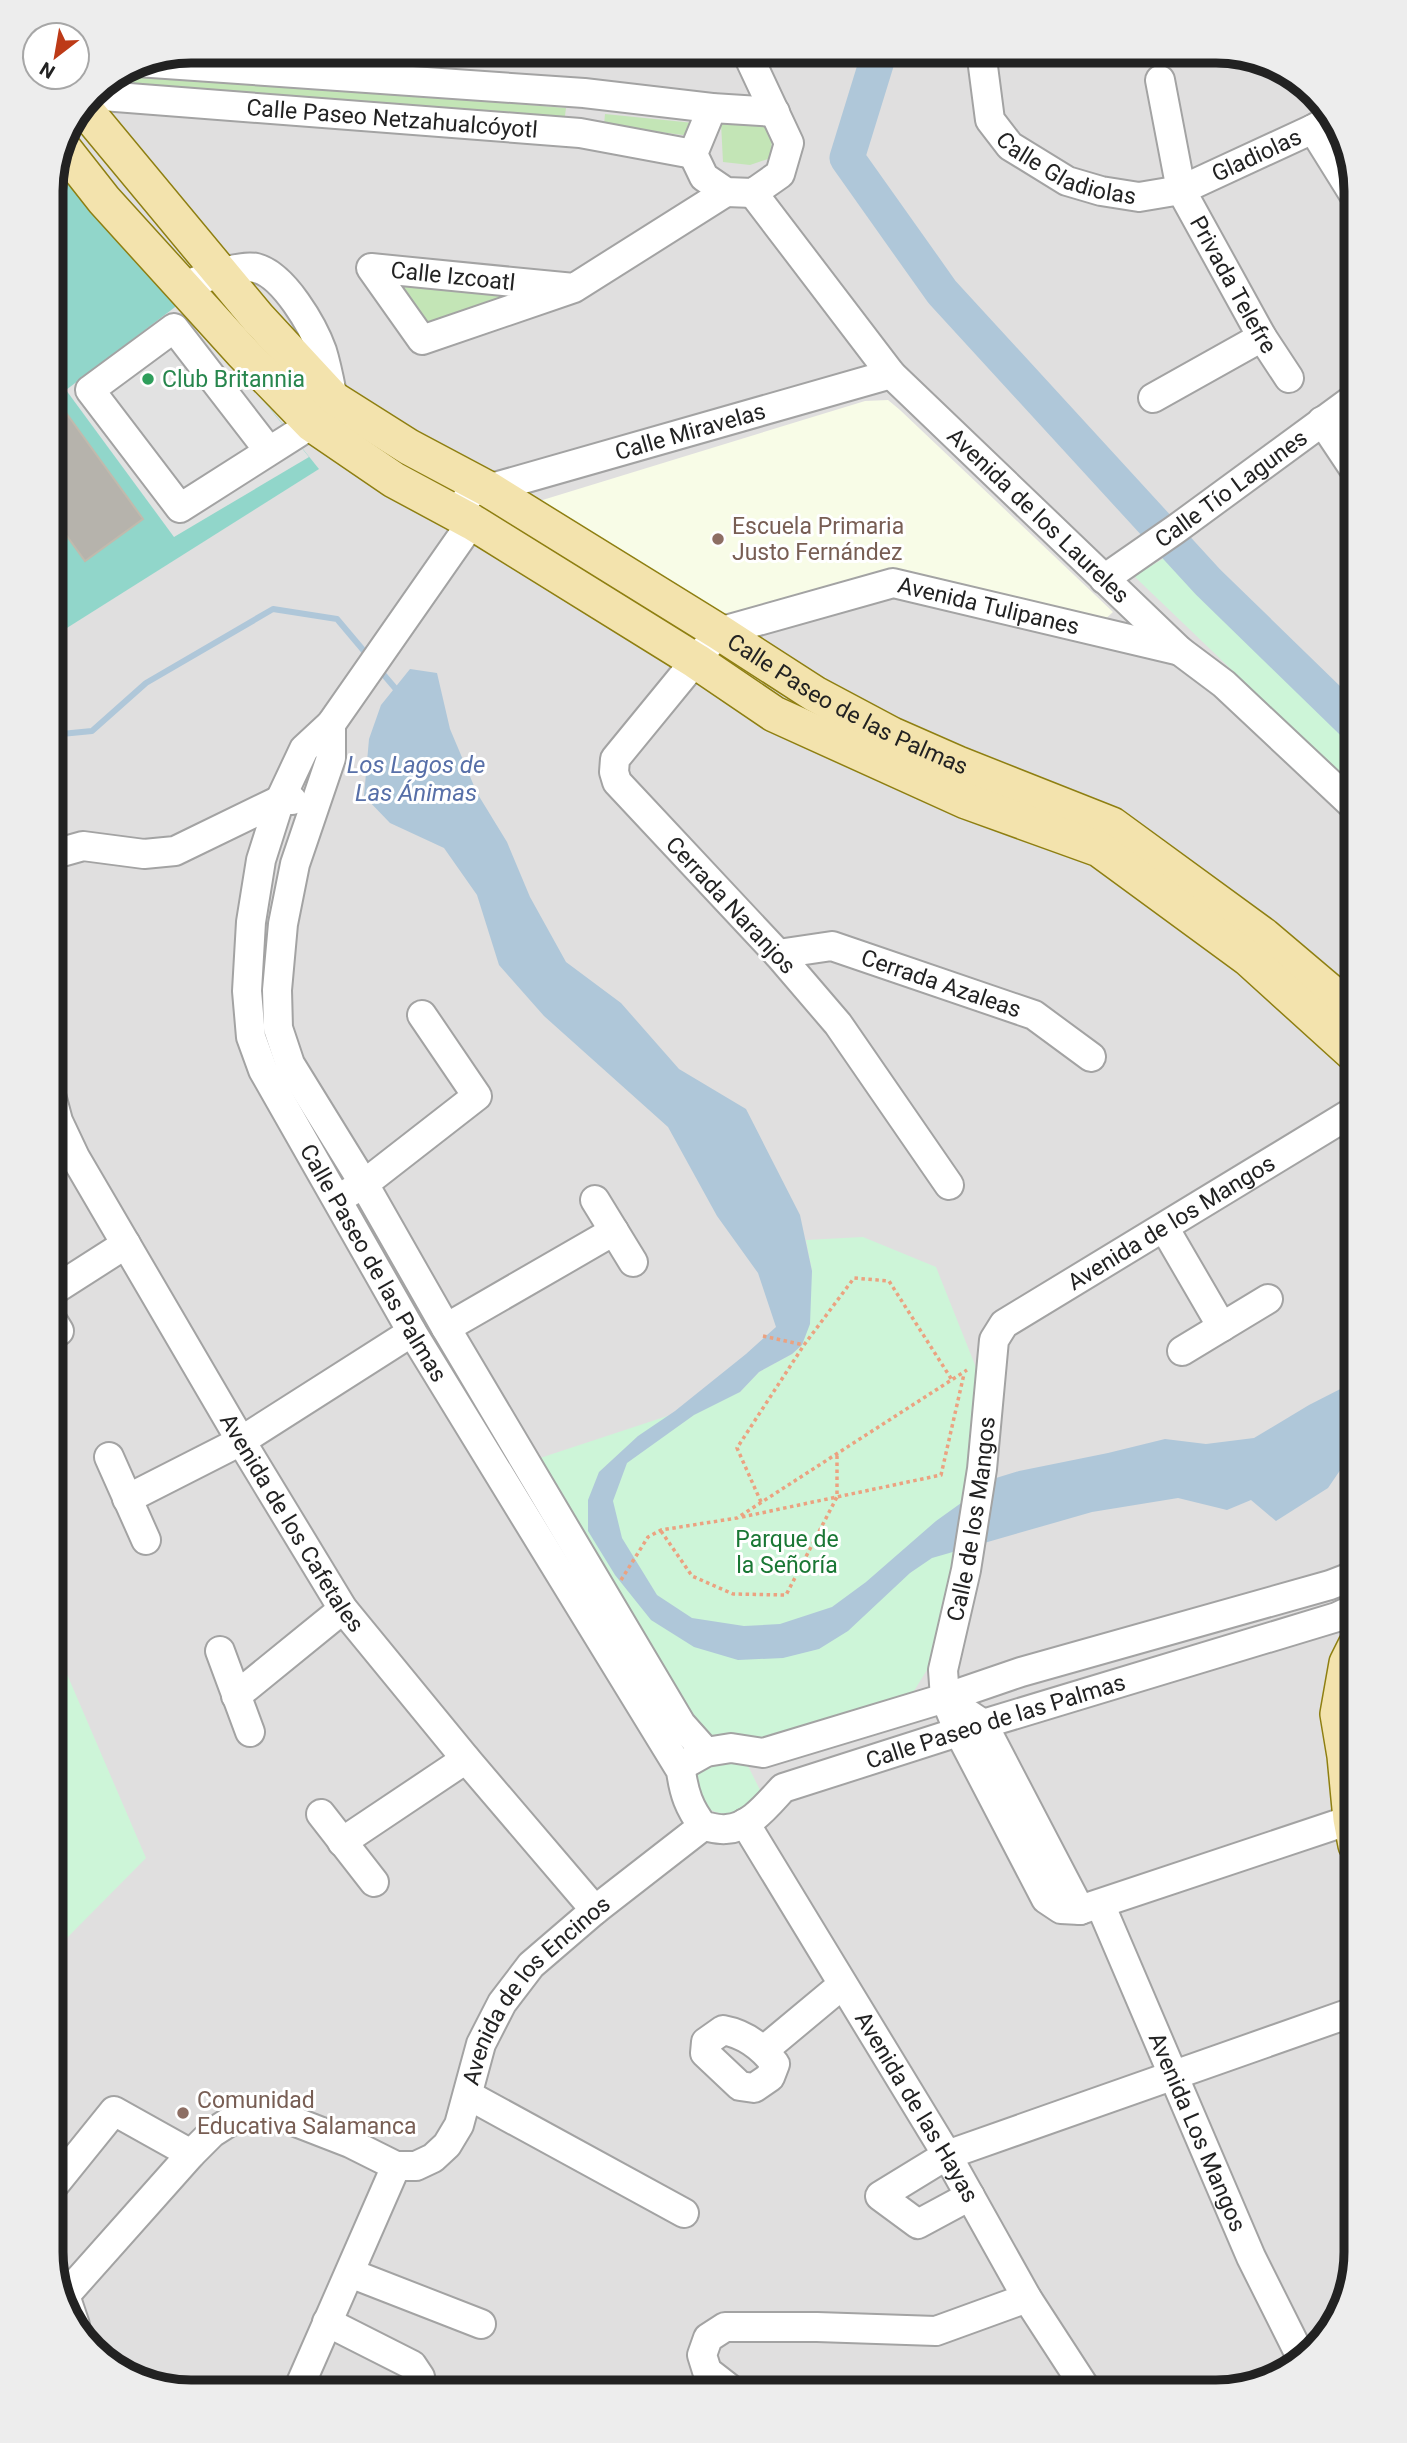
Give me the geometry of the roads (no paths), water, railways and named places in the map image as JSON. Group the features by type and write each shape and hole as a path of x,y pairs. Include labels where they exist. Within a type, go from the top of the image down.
{"main road":[{"name":"Calle Paseo de las Palmas","path":"89,114 220,273 323,412 409,447 488,489 815,694 892,735 1112,825 1264,936 1344,1004"},
{"name":"Calle Paseo de las Palmas","path":"68,155 104,200 183,286 394,480 472,522 696,661 774,714 966,801 1099,849 1249,959 1344,1045"},
{"path":"1344,1683 1338,1714 1344,1750"}],"street":[{"path":"752,63 775,112 789,142 780,174 739,192 704,177 693,154 712,108 775,112"},
{"name":"Calle Gladiolas","path":"984,63 990,120 1010,146 1068,181 1101,191 1139,197 1181,190"},
{"name":"Calle Paseo Netzahualcóyotl","path":"171,64 583,93 712,108"},
{"name":"Privada Telefre","path":"1160,80 1181,190 1262,337 1289,378"},
{"path":"580,133 583,93"},
{"name":"Calle Paseo Netzahualcóyotl","path":"106,96 580,133 693,154"},
{"path":"1322,123 1342,166"},
{"name":"Gladiolas","path":"1181,190 1322,123"},
{"name":"Calle Izcoatl","path":"574,288 371,268 422,340 574,288 739,192"},
{"name":"Avenida de los Laureles","path":"739,192 891,374 1180,651 1224,684 1344,797"},
{"path":"183,286 220,273"},
{"path":"269,452 174,328 90,390 180,508 269,452 323,412"},
{"path":"1153,398 1262,337"},
{"name":"Calle Miravelas","path":"488,489 891,374"},
{"name":"Calle Tío Lagunes","path":"1104,579 1344,405"},
{"path":"1322,421 1344,454"},
{"path":"472,522 464,511 464,500 471,492 488,489"},
{"name":"Calle Paseo de las Palmas","path":"472,522 331,724 304,749 280,800 261,860 251,922 247,991 251,1037 263,1070 412,1332 681,1770 683,1791 691,1811 704,1826"},
{"name":"Avenida Tulipanes","path":"719,632 893,583 1180,651"},
{"name":"Cerrada Naranjos","path":"719,632 615,759 614,772 617,782 778,954 838,1024 949,1185"},
{"name":"Calle Paseo de las Palmas","path":"331,724 331,758 295,864 283,924 278,1028 290,1064 681,1724 706,1752 731,1748 763,1753 1021,1672 1344,1580"},
{"path":"63,852 83,846 144,854 175,851 280,800 315,799"},
{"name":"Cerrada Azaleas","path":"778,954 832,946 1034,1015 1091,1057"},
{"path":"336,1200 363,1184 477,1096 422,1014"},
{"name":"Avenida de los Mangos","path":"994,1339 1004,1324 1165,1229 1344,1117"},
{"name":"Avenida de los Cafetales","path":"63,1132 75,1157 240,1441 343,1609 595,1910"},
{"path":"595,1200 633,1262"},
{"path":"1165,1229 1222,1327"},
{"path":"446,1328 614,1231"},
{"path":"63,1284 126,1244"},
{"path":"1182,1351 1268,1299"},
{"path":"127,1499 240,1441 412,1332"},
{"name":"Calle de los Mangos","path":"945,1698 943,1670 966,1570 982,1469 994,1339"},
{"path":"452,1397 478,1382"},
{"path":"108,1457 146,1540"},
{"path":"236,1696 343,1609"},
{"name":"Calle Paseo de las Palmas","path":"745,1823 783,1788 1344,1614"},
{"path":"220,1651 250,1732"},
{"path":"945,1698 971,1728 1046,1899 1061,1909 1090,1907 1344,1831"},
{"path":"681,1770 692,1759 706,1752"},
{"path":"342,1842 466,1759"},
{"path":"321,1814 374,1882"},
{"path":"704,1826 726,1829 745,1823"},
{"name":"Avenida de las Hayas","path":"745,1823 947,2155 1027,2298 1080,2380"},
{"name":"Avenida de los Encinos","path":"396,2166 416,2166 433,2158 447,2145 459,2125 481,2044 502,2003 531,1965 595,1910 704,1826"},
{"name":"Avenida Los Mangos","path":"1090,1907 1174,2076 1251,2257 1298,2350"},
{"path":"764,2050 842,1985"},
{"path":"970,2196 918,2224 880,2196 947,2155 1344,2015"},
{"path":"468,2095 684,2213"},
{"path":"63,2174 114,2111 191,2154"},
{"path":"69,2290 212,2133 237,2117 270,2112 350,2143 396,2166 302,2380"},
{"path":"350,2273 481,2324"},
{"path":"719,2380 707,2371 702,2355 708,2338 725,2327 817,2327 936,2332 1027,2298"},
{"path":"327,2322 412,2365 420,2377 419,2380"}],"water":[{"name":"Los Lagos de Las Ánimas","path":"410,669 437,673 450,729 477,793 507,842 530,897 566,962 621,1003 679,1069 746,1109 800,1215 812,1271 810,1324 802,1345 792,1354 759,1372 740,1392 694,1415 627,1463 613,1501 622,1538 657,1595 692,1618 744,1626 780,1624 832,1607 866,1582 936,1521 996,1478 1165,1439 1206,1444 1254,1438 1344,1387 1344,1465 1328,1488 1276,1521 1251,1500 1227,1510 1178,1498 1092,1512 932,1558 910,1573 848,1631 819,1649 783,1658 738,1660 694,1647 651,1620 615,1575 588,1531 588,1500 599,1472 638,1436 675,1411 776,1327 758,1273 717,1216 668,1127 544,1016 499,965 477,895 444,848 390,823 364,796 369,739 381,705"}],"waterway":[{"path":"876,63 847,158 942,292 1208,582 1344,714"},
{"path":"63,734 92,731 146,683 273,609 337,619 369,657"},
{"path":"378,668 395,688"}],"place":[{"name":"Club Britannia","path":"148,379"},
{"name":"Escuela Primaria Justo Fernández","path":"718,539"},
{"name":"Comunidad Educativa Salamanca","path":"183,2113"}],"park label":[{"name":"Parque de la Señoría","path":"787,1552"}]}
